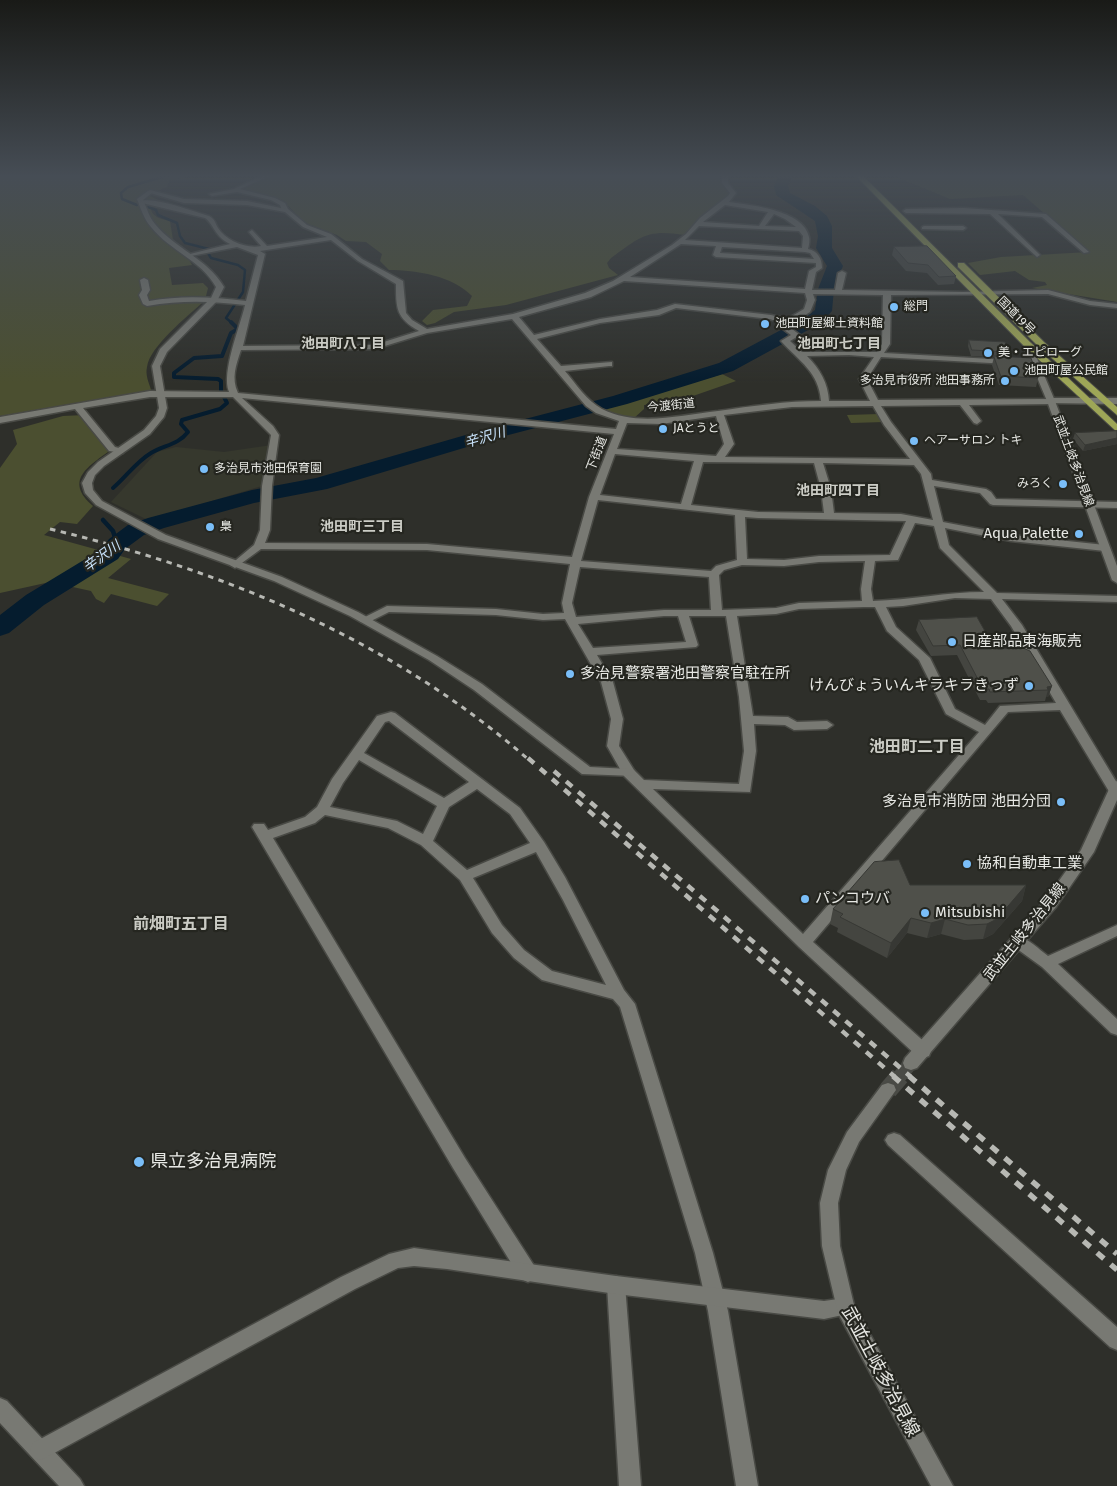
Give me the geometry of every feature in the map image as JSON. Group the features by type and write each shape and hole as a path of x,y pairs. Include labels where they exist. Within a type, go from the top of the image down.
{"highway":[{"name":"国道19号","path":"927,244 1027,344 1117,429"},
{"name":"国道19号","path":"955,259 1041,344 1117,412"}],"street":[{"path":"174,244 216,279 220,287 214,299 163,351 156,366 163,408 160,417 147,432 100,464 91,474 87,483 88,491 99,503 162,537 311,592 434,658 471,682 587,770 629,773"},
{"path":"251,250 284,244"},
{"path":"339,244 360,260 400,283 400,312 405,318 426,331"},
{"path":"238,348 366,348 401,340 426,331 514,316 588,295 621,279 676,244"},
{"path":"703,244 804,247"},
{"path":"778,244 804,247 812,252 819,261 820,268 813,271 811,300 807,310 786,325"},
{"path":"1026,244 1037,255"},
{"path":"1077,244 1086,252"},
{"path":"188,256 236,245 262,255 242,303"},
{"path":"719,246 716,255 819,261"},
{"path":"383,273 397,270"},
{"path":"837,292 842,274"},
{"path":"621,279 678,290 977,294 1048,292 1117,306"},
{"path":"144,280 146,290 143,295 147,304 175,299 214,299 242,303 249,308 229,377 227,394"},
{"path":"675,306 672,303 678,290"},
{"path":"887,292 886,344 863,379 887,424 926,474 944,546 993,595 1016,625 1116,788"},
{"path":"533,337 556,334 601,321 664,312 675,306 771,317 786,325 795,334 785,341 800,354 822,382 825,390 825,403"},
{"name":"今渡街道","path":"514,316 586,401 599,411 624,420 661,421 792,404 1117,401"},
{"name":"武並土岐多治見線","path":"1027,344 1031,363 1039,368 1052,401 1105,548 1115,567 1117,580"},
{"path":"800,354 832,352 1019,363"},
{"path":"560,369 609,364"},
{"path":"0,420 161,393 227,394 618,432"},
{"path":"227,394 239,400 268,424 275,435 267,494 265,530 259,546 235,565"},
{"path":"962,401 977,421"},
{"path":"78,407 112,450 120,451"},
{"path":"719,459 729,444 720,413"},
{"name":"下街道","path":"570,618 567,603 575,563 594,497 624,420"},
{"path":"612,451 699,460 917,462"},
{"path":"685,507 699,460"},
{"path":"818,461 826,489 828,516"},
{"path":"928,482 983,491 988,494 993,502 1117,505"},
{"path":"594,497 740,514 890,516 1060,545 1105,548"},
{"path":"740,514 742,562"},
{"path":"717,613 714,574 720,568 742,562 784,563 818,559 870,560 894,558 912,519"},
{"path":"259,546 427,547 575,563 714,574"},
{"path":"870,560 866,589 891,629 924,658 950,711 987,731"},
{"path":"365,620 387,609 457,610 570,618 640,614 776,611 799,606 874,604 955,596 993,595 1117,599"},
{"path":"589,652 692,645 683,613"},
{"path":"640,784 745,789 750,751 730,613"},
{"path":"570,618 610,691 616,719 613,746 629,773 804,943 923,1051"},
{"path":"804,943 1004,709 1064,706"},
{"path":"528,1273 459,1163 262,831 310,820 322,810 337,782 381,719 391,716 515,811 539,845 572,902 618,994 627,1004 704,1254 714,1297 747,1486"},
{"path":"747,720 788,720 794,726 827,725"},
{"path":"355,756 363,757 444,804"},
{"path":"426,842 444,804 477,783"},
{"name":"武並土岐多治見線","path":"911,1063 1051,903 1087,852 1116,788"},
{"path":"322,810 392,824 426,842 465,876 496,929 519,954 547,976 618,994"},
{"path":"465,876 539,845"},
{"path":"1047,963 1117,930"},
{"path":"1018,942 1047,963 1117,1029"},
{"name":"武並土岐多治見線","path":"888,1090 853,1137 837,1170 829,1203 831,1246 845,1307 942,1486"},
{"path":"894,1140 1117,1340"},
{"path":"40,1450 348,1283 396,1260 414,1257 447,1260 616,1285 824,1310 845,1307"},
{"path":"616,1285 630,1486"},
{"path":"0,1408 73,1486"}],"shaded area":[{"name":"多治見市池田保育園","path":"272,445 265,485 148,520 111,502 157,452 176,447 224,452"}],"green space":[{"path":"0,244 180,244 182,246 192,265 169,268 172,285 203,283 208,288 206,296 148,304 203,302 170,332 155,350 146,373 151,390 0,416","holes":["141,279 148,279 148,287 143,295 147,304 143,304 140,296 143,291"]},
{"path":"369,244 630,244 607,263 609,268 618,275 506,305 454,312 435,323 427,325 422,321 433,310 467,306 472,296 464,289 445,279 411,271 389,270 380,261 382,254"},
{"path":"1080,244 1117,244 1117,302 1032,288 1047,285 1045,282 1029,280 1015,271 980,275 968,263 1001,257 1089,252"},
{"path":"722,374 736,381 670,404 644,405 644,409 633,419 602,409"},
{"path":"879,414 884,422 851,423 847,415"},
{"path":"85,415 112,449 88,468 80,481 80,489 84,497 93,506 77,524 60,522 44,535 131,559 108,578 169,594 157,606 111,594 104,603 96,599 91,591 50,582 0,593 0,468 17,444 13,430 63,416"}],"building":[{"path":"927,246 956,276 939,277 928,265 908,263 894,247"},
{"path":"969,340 1005,342 1008,352 972,350"},
{"path":"994,356 1031,358 1038,378 1001,376"},
{"path":"1117,431 1117,438 1085,445 1075,433"},
{"path":"977,617 995,649 1023,648 1030,651 1052,686 1047,687 1048,690 990,692 989,689 983,689 960,645 933,646 919,620"},
{"name":"Mitsubishi","path":"899,860 910,885 1026,885 997,919 987,924 968,925 945,919 931,923 911,918 891,943 840,917 843,914 833,909 874,862"}],"waterway":[{"path":"190,244 209,249"},
{"name":"辛沢川","path":"0,628 35,600 110,554 117,544 136,530 252,497 319,484 490,434 620,400 726,367 815,319 823,311 826,289 835,266 824,248 825,244"},
{"path":"208,253 211,258 238,265 245,270 243,292 226,318 232,323"},
{"path":"113,488 146,457 184,436 188,432 181,424 182,420 220,409 227,403 221,391 221,381 218,379 174,377 174,373 194,358 222,356 231,333 238,329 232,323"},
{"path":"103,520 113,531 117,544"}],"tunnel":[{"path":"899,1077 911,1063"},
{"path":"888,1090 900,1076"}],"railway":[{"path":"50,529 115,546 179,566 242,589 304,615 363,645 421,679 476,717 529,760"},
{"path":"528,758 895,1077"},
{"path":"554,771 911,1077"},
{"path":"893,1076 1117,1270"},
{"path":"909,1076 1117,1254"}],"place":[{"name":"総門","path":"894,307"},
{"name":"池田町屋郷土資料館","path":"765,324"},
{"name":"美・エピローグ","path":"988,353"},
{"name":"池田町屋公民館","path":"1014,371"},
{"name":"多治見市役所 池田事務所","path":"1005,381"},
{"name":"JAとうと","path":"663,429"},
{"name":"ヘアーサロン トキ","path":"914,441"},
{"name":"多治見市池田保育園","path":"204,469"},
{"name":"みろく","path":"1063,484"},
{"name":"梟","path":"210,527"},
{"name":"Aqua Palette","path":"1079,534"},
{"name":"日産部品東海販売","path":"952,642"},
{"name":"多治見警察署池田警察官駐在所","path":"570,674"},
{"name":"けんびょういんキラキラきっず","path":"1029,686"},
{"name":"多治見市消防団 池田分団","path":"1061,802"},
{"name":"協和自動車工業","path":"967,864"},
{"name":"パンコウバ","path":"805,899"},
{"name":"Mitsubishi","path":"925,913"},
{"name":"県立多治見病院","path":"139,1162"}],"district":[{"name":"池田町八丁目","path":"343,344"},
{"name":"池田町七丁目","path":"839,344"},
{"name":"池田町四丁目","path":"838,491"},
{"name":"池田町三丁目","path":"362,527"},
{"name":"池田町二丁目","path":"917,748"},
{"name":"前畑町五丁目","path":"181,925"}]}
